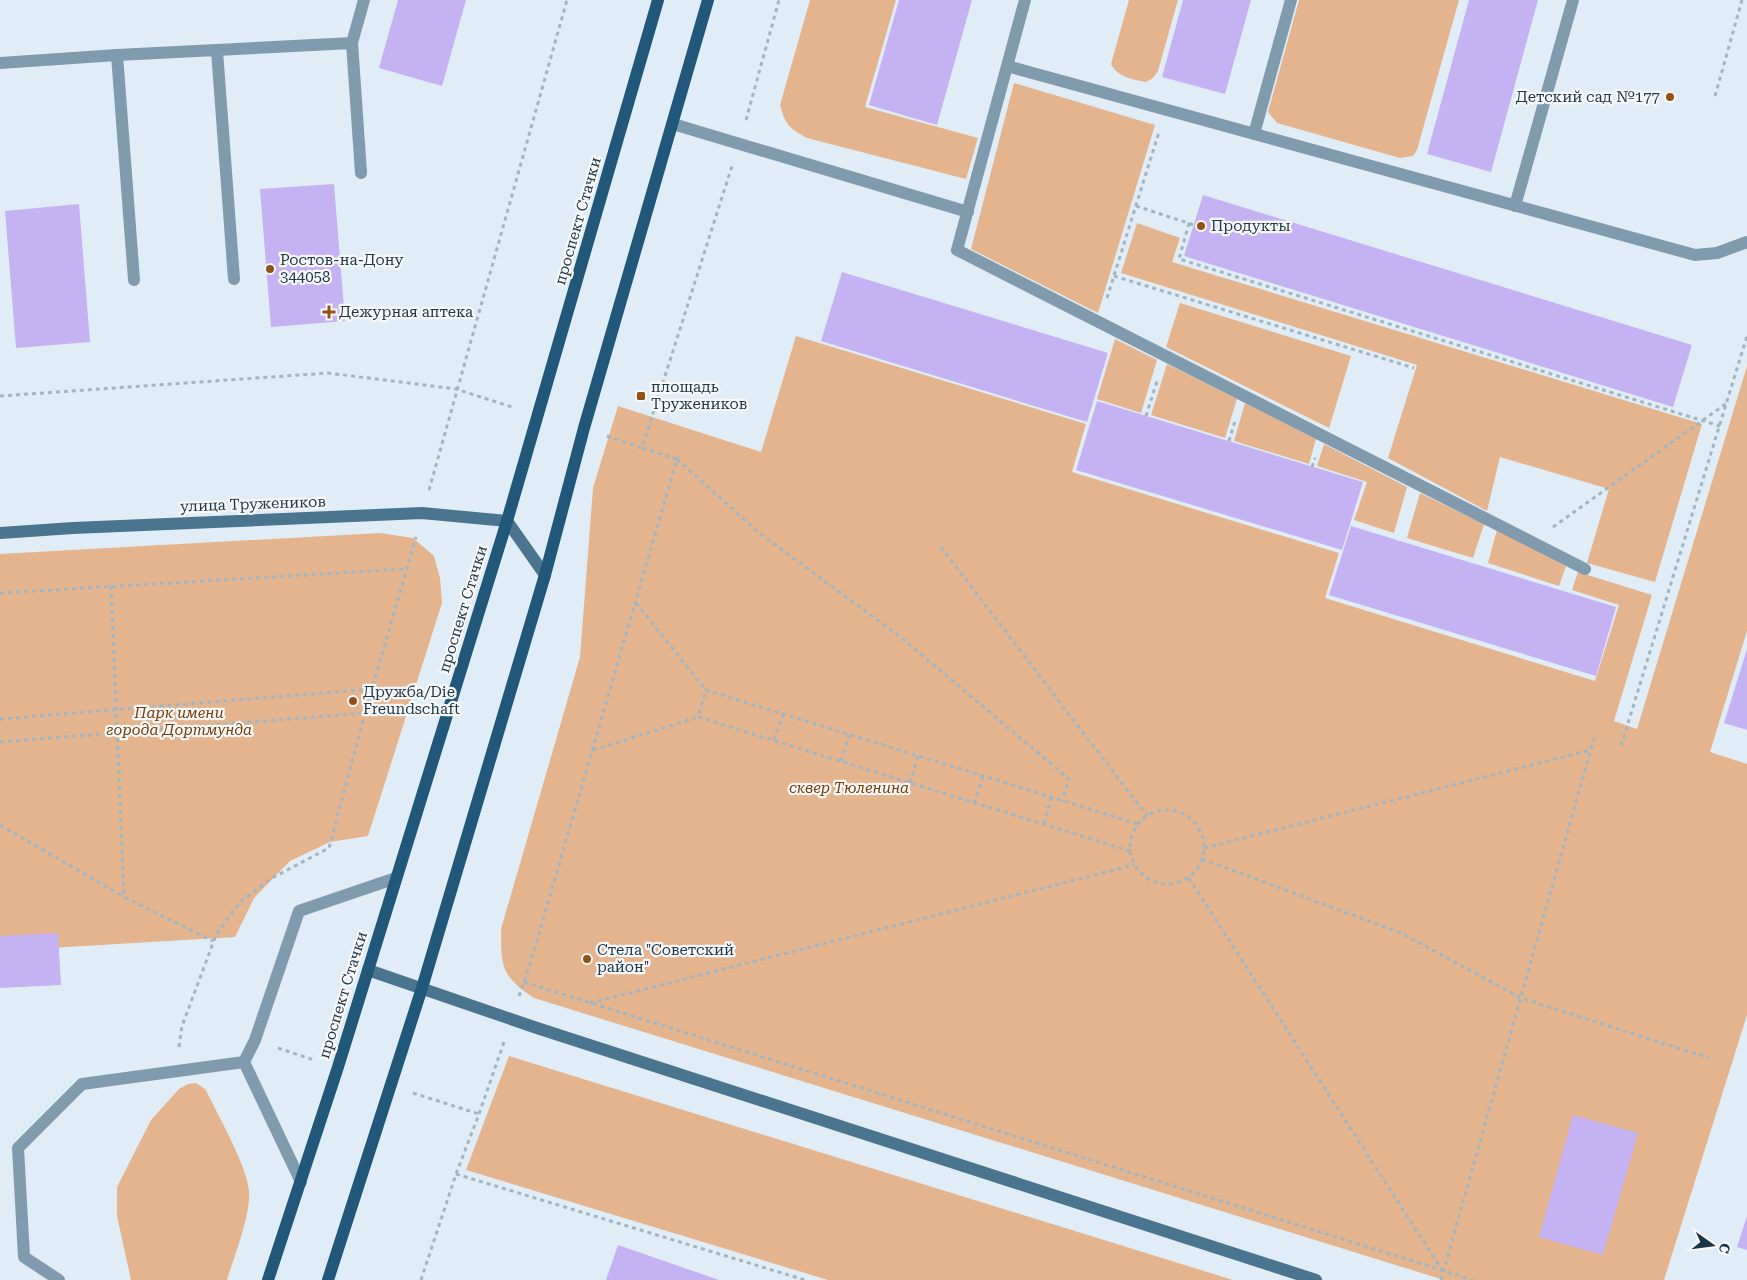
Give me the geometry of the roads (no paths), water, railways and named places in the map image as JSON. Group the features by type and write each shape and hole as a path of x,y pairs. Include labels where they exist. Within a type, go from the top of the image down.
{"main road":[{"name":"проспект Стачки","path":"268,1280 368,970 507,522 658,0"},
{"path":"328,1280 422,988 545,575 584,428 708,0"},
{"name":"улица Тружеников","path":"0,533 73,528 422,513 507,522"},
{"path":"507,522 545,575"},
{"path":"368,970 511,1020 1316,1280"}],"lane":[{"path":"361,173 352,43 364,0"},
{"path":"1025,0 957,250 1585,569"},
{"path":"1254,134 1292,0"},
{"path":"1515,206 1573,0"},
{"path":"0,63 352,43"},
{"path":"217,51 234,279"},
{"path":"117,55 134,280"},
{"path":"1007,66 1695,255 1717,253 1747,242"},
{"path":"673,124 968,212"},
{"path":"244,1062 255,1040 299,911 396,878"},
{"path":"59,1280 24,1257 18,1148 82,1084 244,1062"},
{"path":"244,1062 300,1182"}],"place":[{"name":"Детский сад №177","path":"1670,97"},
{"name":"Продукты","path":"1201,226"},
{"name":"Ростов-на-Дону 344058","path":"270,269"},
{"name":"Дежурная аптека","path":"329,312"},
{"name":"площадь Тружеников","path":"641,396"},
{"name":"Дружба/Die Freundschaft","path":"353,701"},
{"name":"Стела \"Советский район\"","path":"587,959"}],"park label":[{"name":"Парк имени города Дортмунда","path":"179,722"},
{"name":"сквер Тюленина","path":"849,788"}]}
